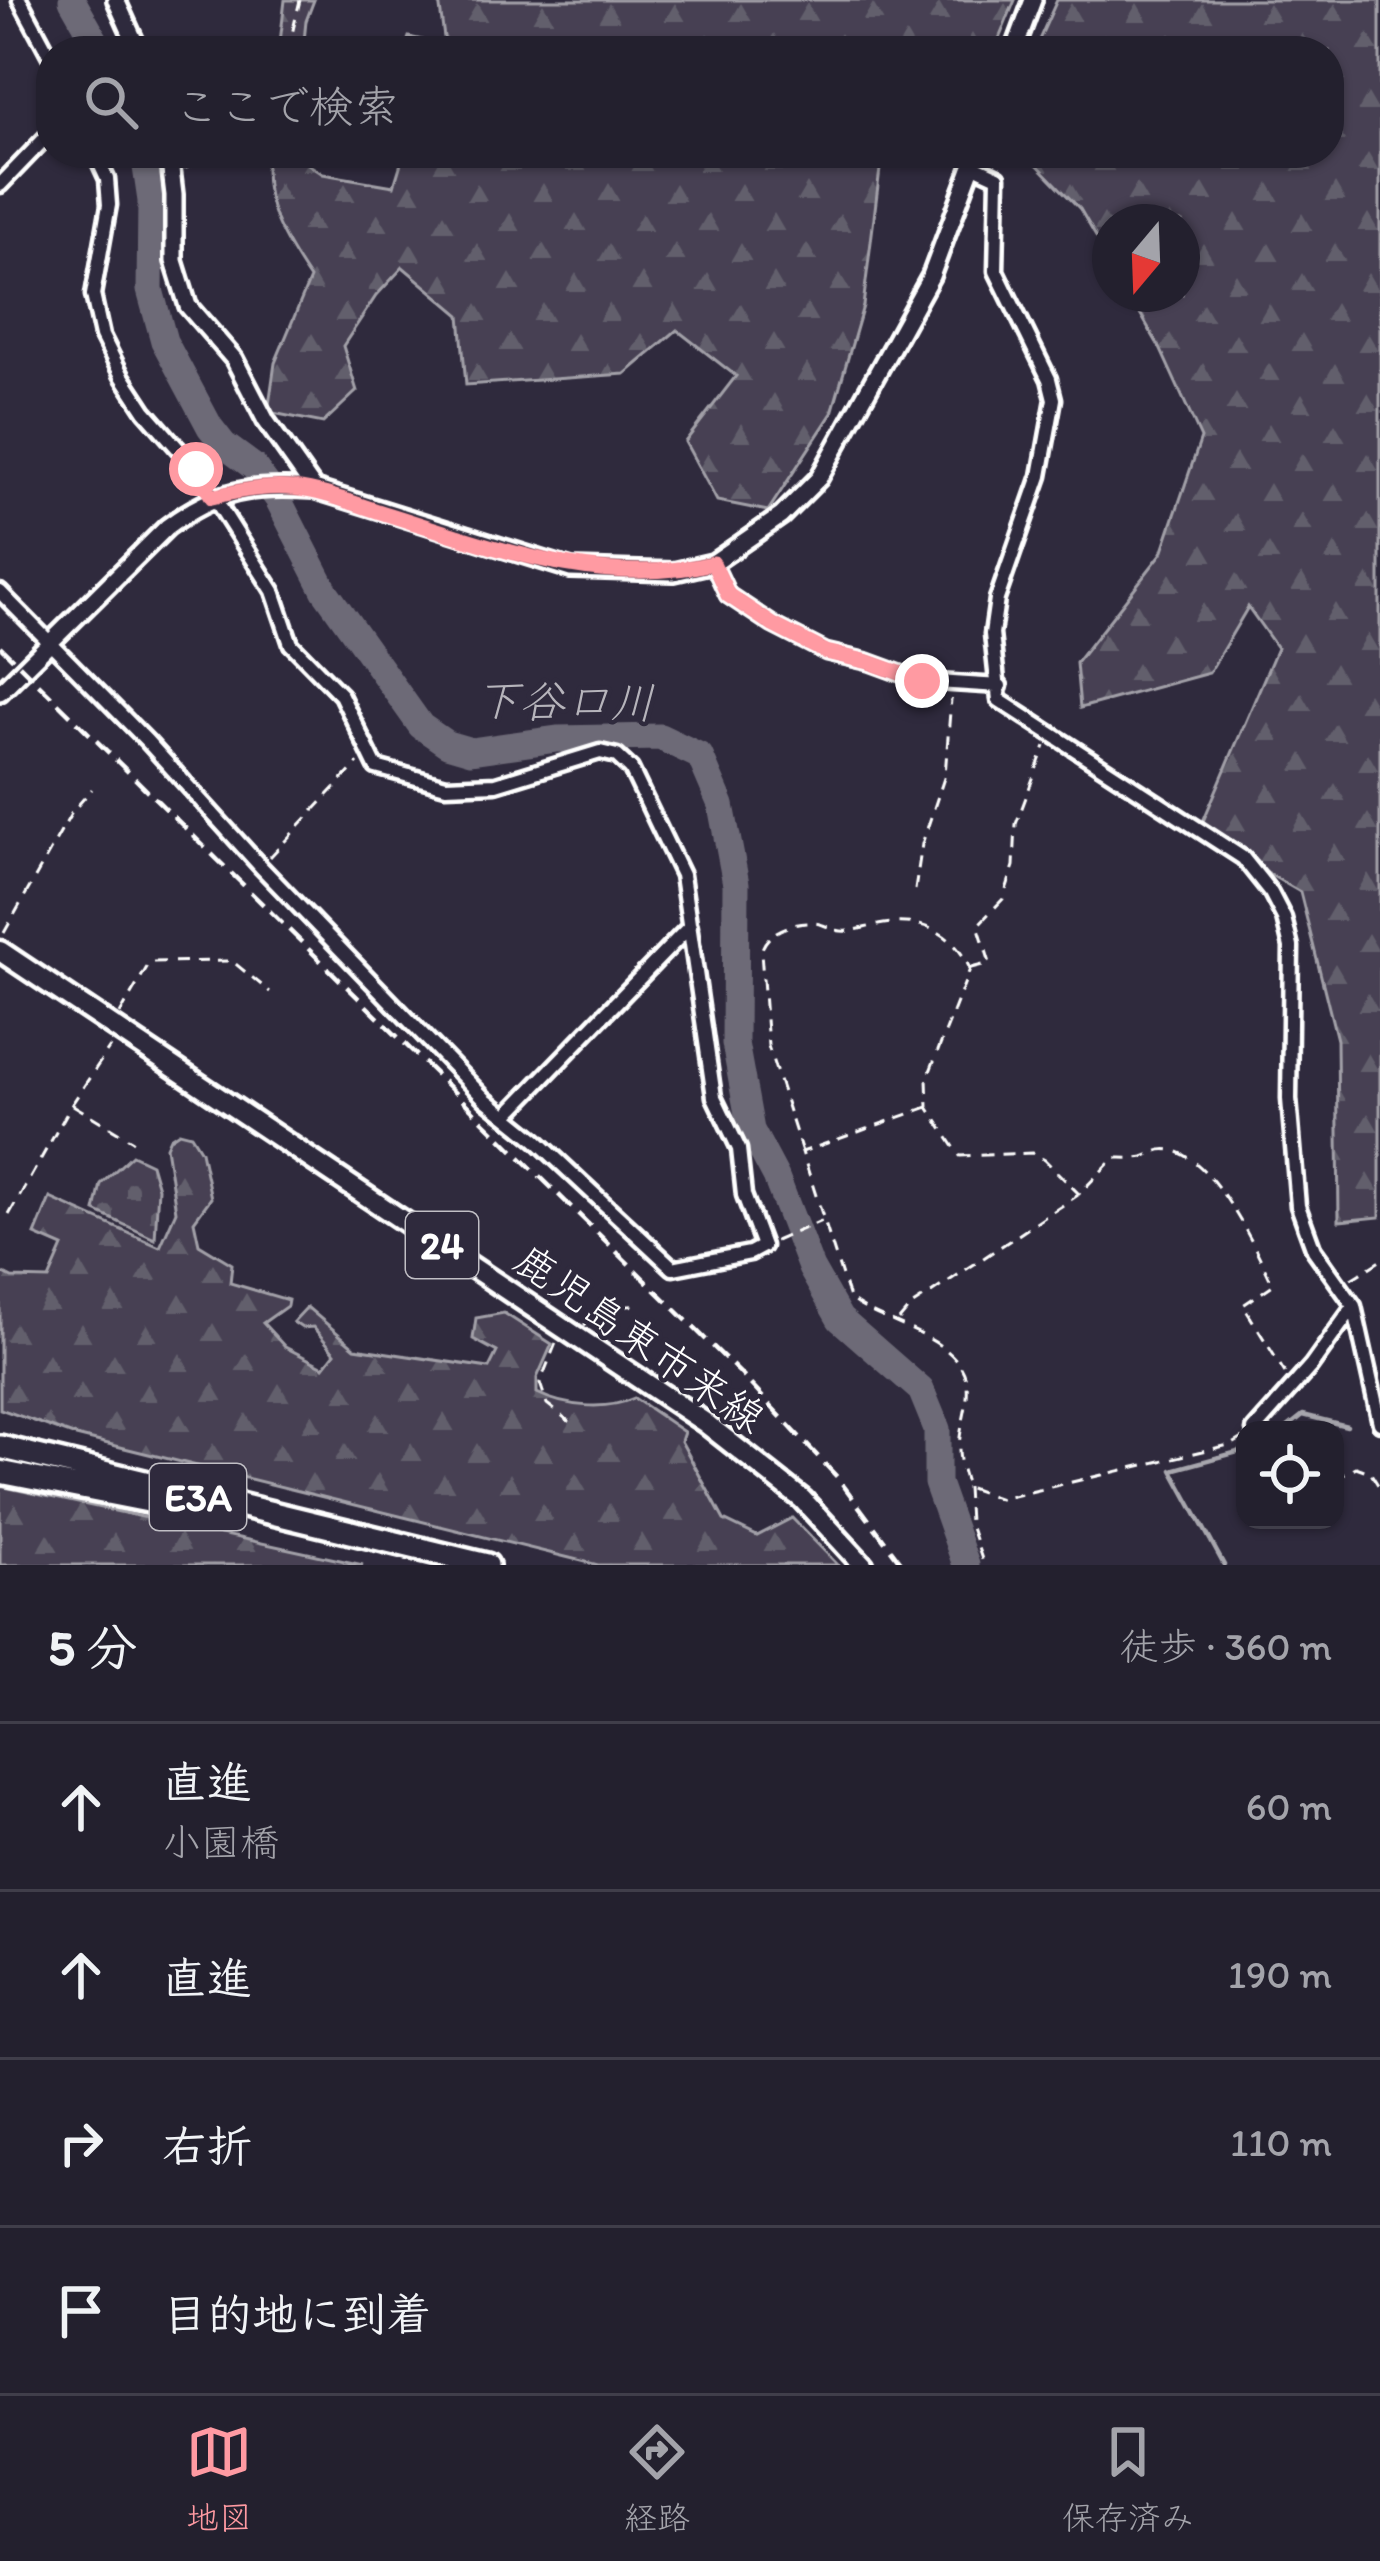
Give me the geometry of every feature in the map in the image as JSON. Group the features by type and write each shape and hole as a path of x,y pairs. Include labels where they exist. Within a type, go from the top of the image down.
{"highway":[{"path":"0,1431 275,1506 396,1546"},
{"name":"E3A","path":"0,1447 487,1565"},
{"path":"0,1472 396,1546"}],"main road":[{"name":"鹿児島東市来線","path":"0,951 763,1466 802,1499 863,1565"}],"street":[{"path":"20,0 39,36"},
{"path":"116,0 133,36"},
{"path":"1020,36 1033,0"},
{"path":"0,185 36,147"},
{"path":"0,592 201,797 261,867 485,1100 673,1268 750,1253 763,1246 744,1195 739,1149 714,1097 682,875 631,769 617,756 600,752 496,784 446,786 376,767 341,695 291,644 273,591 196,469 145,411 102,336 93,296 110,205 102,168"},
{"path":"170,168 174,261 188,306 234,359 266,421 314,488"},
{"path":"0,692 167,527 212,497 264,486 314,488 571,568 674,572 713,563 781,516 819,478 931,276 971,168"},
{"path":"986,168 998,177 996,271 1049,379 1054,399 1040,476 997,599 992,634 999,700 1243,858 1284,918 1292,947 1288,1099 1298,1206 1314,1250 1354,1306 1380,1423"},
{"path":"713,563 728,595 826,652 922,681 1000,686"},
{"path":"506,1116 689,926"},
{"path":"1262,1421 1354,1306"}],"path":[{"path":"292,36 300,0"},
{"path":"171,174 184,168"},
{"path":"915,890 922,844 945,775 952,682"},
{"path":"1050,733 1016,824 1014,866 1003,899 978,926 990,962 970,969 927,1079 928,1107 960,1156 1032,1153 1079,1194"},
{"path":"261,867 367,754"},
{"path":"0,940 63,826 92,789"},
{"path":"970,969 954,942 941,932 897,922 844,932 814,923 770,933 760,952 768,1046 849,1298 933,1342 967,1379 959,1451 969,1522 984,1565"},
{"path":"9,1215 150,962 232,962 270,992"},
{"path":"72,1104 133,1141"},
{"path":"802,1152 928,1107"},
{"path":"898,1322 910,1307 1079,1194 1114,1158 1172,1150 1199,1166 1246,1228 1273,1285 1243,1305 1292,1385"},
{"path":"763,1246 823,1220"},
{"path":"1339,1288 1380,1261"},
{"path":"570,1422 547,1404 540,1383 569,1331 608,1308 639,1305"},
{"path":"967,1487 1000,1499 1236,1442"},
{"path":"1344,1474 1356,1467 1370,1472 1380,1488"}],"green space":[{"path":"285,0 314,0 304,36 281,36"},
{"path":"439,0 1015,0 1000,36 444,36"},
{"path":"1057,0 1380,0 1380,1217 1339,1221 1337,1040 1300,892 1198,833 1277,648 1248,607 1209,673 1080,708 1076,663 1162,553 1201,438 1139,312 1200,312 1200,204 1092,204 1092,230 1080,209 1040,168 1344,168 1344,36 1041,36"},
{"path":"314,168 323,174 394,186 399,168 880,168 863,306 832,413 768,511 717,501 685,442 736,376 677,330 625,374 466,385 460,315 403,267 376,296 343,346 357,391 323,423 268,412 275,363 310,279 283,235 271,204 266,171"},
{"path":"179,1132 191,1135 201,1151 211,1198 194,1221 199,1244 232,1264 230,1283 288,1300 287,1306 263,1323 285,1347 324,1367 335,1353 313,1327 302,1328 293,1322 307,1307 355,1348 489,1368 497,1352 473,1339 476,1318 504,1313 552,1344 537,1378 537,1393 586,1406 634,1398 684,1432 681,1441 724,1520 757,1536 792,1518 838,1565 598,1565 76,1436 0,1409 0,1272 12,1278 49,1279 63,1247 35,1235 50,1198 160,1247 176,1211 166,1147"},
{"path":"132,1155 151,1164 158,1188 155,1239 95,1211 101,1184"},
{"path":"0,1486 363,1565 0,1565"}],"waterway":[{"name":"下谷口川","path":"72,0 92,36"},
{"name":"下谷口川","path":"146,168 151,201 150,290 164,341 210,427 224,445 254,467 278,499 325,591 421,726 447,744 471,751 557,739 660,737 700,756 721,805 736,884 735,1043 751,1130 776,1177 811,1268 840,1319 921,1390 937,1429 937,1483 966,1565"},
{"path":"1295,1421 1303,1415 1327,1421"},
{"path":"1224,1565 1172,1470 1236,1452"}],"railway":[{"path":"0,646 739,1372 837,1477 903,1565"}],"route":[{"path":"196,469 212,497 264,486 314,488 571,568 674,572 713,563 728,595 773,625 826,652 922,681"}]}
